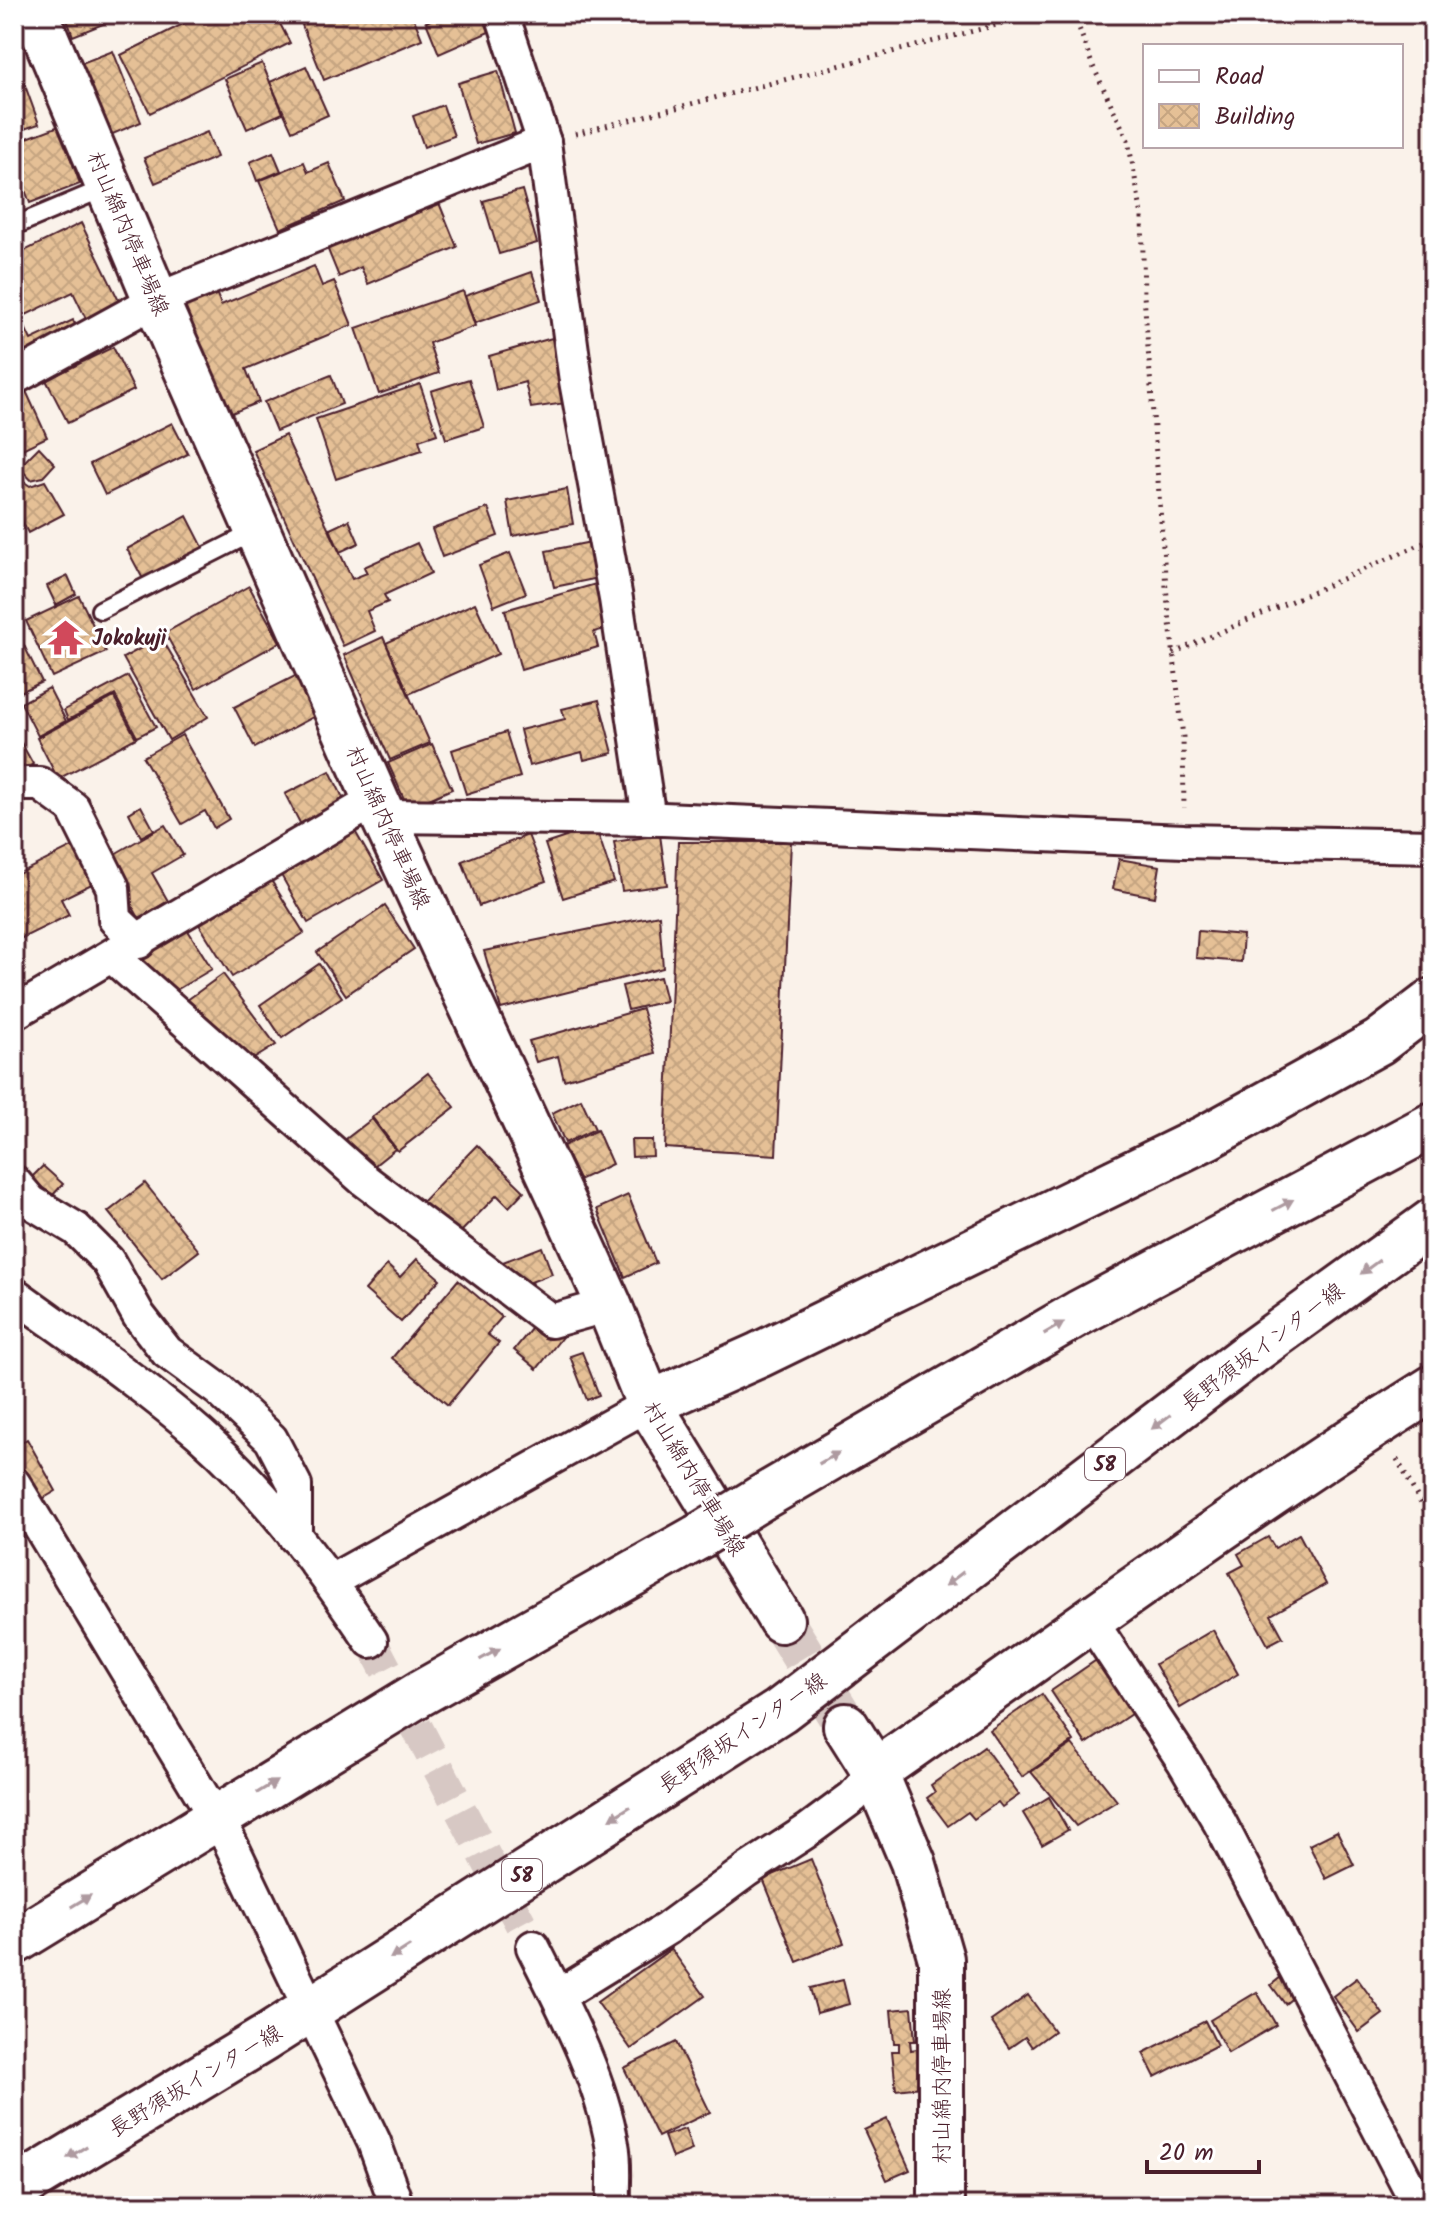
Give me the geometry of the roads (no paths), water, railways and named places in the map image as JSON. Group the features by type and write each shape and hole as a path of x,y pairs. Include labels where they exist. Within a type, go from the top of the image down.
{"main road":[{"name":"村山綿内停車場線","path":"36,14 156,300 380,808 609,1305 649,1404 781,1620"},
{"path":"649,1404 759,1355 1207,1137 1379,1042 1433,1001"},
{"path":"14,1942 421,1693 698,1537 1079,1313 1433,1125"},
{"name":"長野須坂インター線","path":"14,2190 264,2039 780,1711 1252,1352 1433,1221"},
{"path":"875,1772 1377,1423 1433,1388"},
{"name":"村山綿内停車場線","path":"846,1726 875,1772 913,1862 941,1959 941,2206"}],"street":[{"path":"502,14 544,142 576,381 616,599 649,819"},
{"path":"14,378 156,300 544,142"},
{"path":"26,784 40,784 73,808 113,888 115,919 126,950 363,1179 551,1321 609,1305"},
{"path":"14,1013 380,808 1184,841 1433,846"},
{"path":"14,1182 31,1202 76,1229 108,1261 139,1316 167,1352 219,1390 271,1439 295,1485 295,1537"},
{"path":"14,1294 200,1434 266,1501 331,1581 371,1641"},
{"path":"331,1581 649,1404"},
{"path":"14,1484 217,1817 374,2142 397,2206"},
{"path":"1091,1621 1184,1762 1220,1823 1419,2206"},
{"path":"558,1996 668,1928 807,1831 853,1797 875,1772"},
{"path":"533,1947 592,2075 612,2145 614,2206"}],"lane":[{"path":"14,226 108,187"},
{"path":"100,610 258,531"}],"tunnel":[{"path":"781,1620 846,1726"},
{"path":"371,1641 533,1947"}],"place":[{"name":"Jokokuji","path":"66,637"}]}
